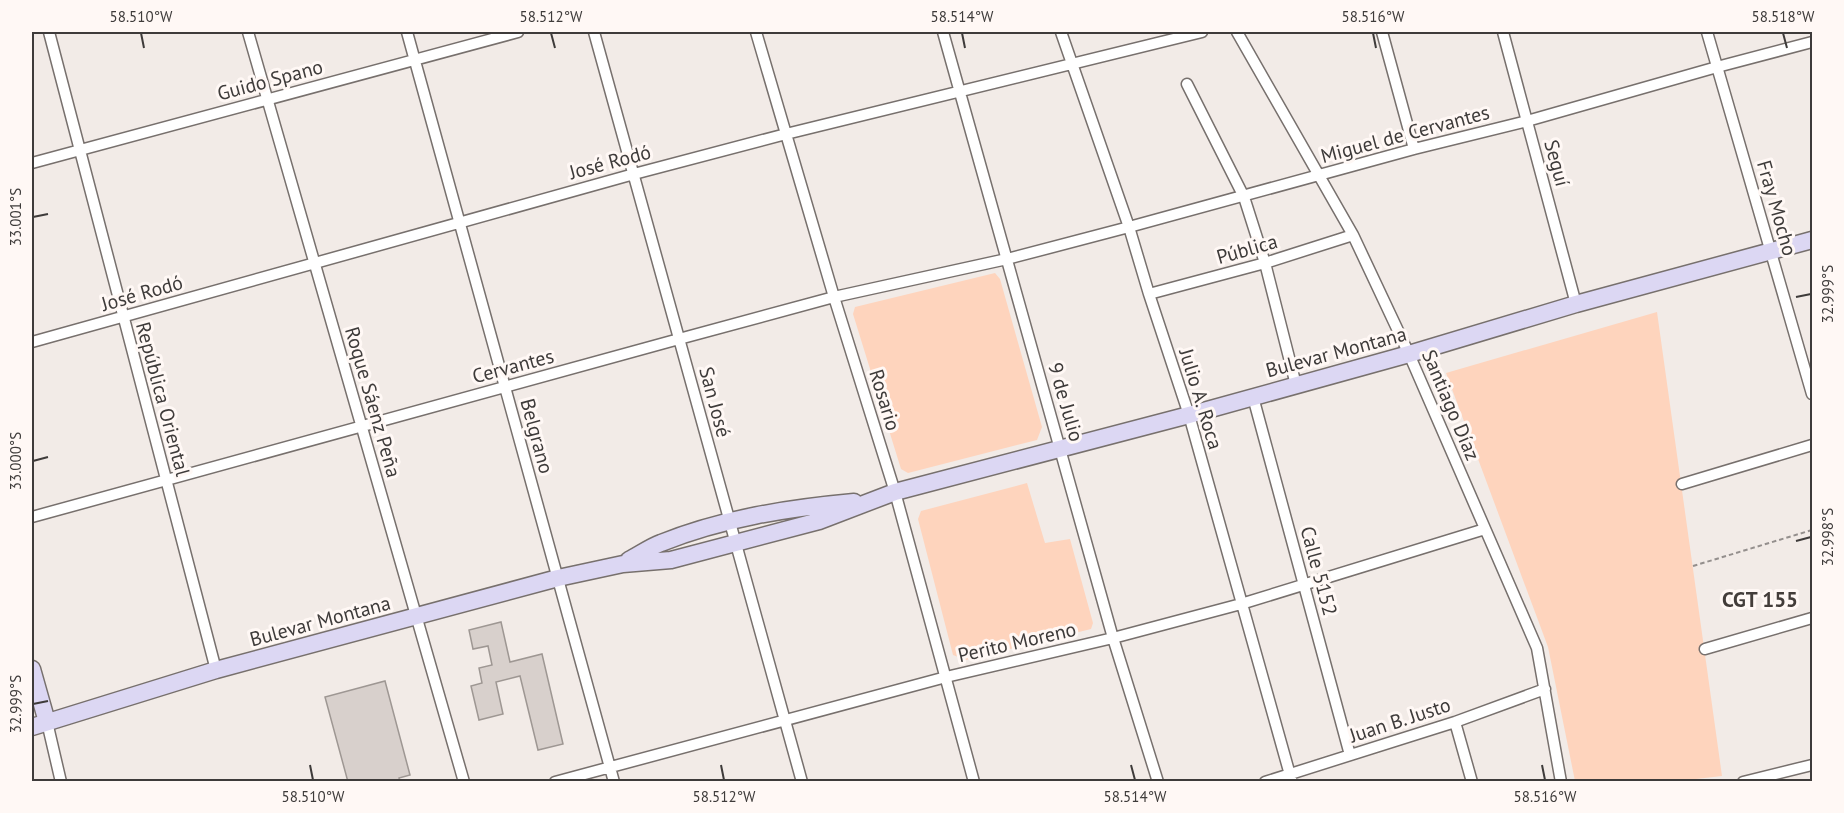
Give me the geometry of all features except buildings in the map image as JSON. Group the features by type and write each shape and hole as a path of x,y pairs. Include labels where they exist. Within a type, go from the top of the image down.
{"main road":[{"name":"Bulevar Montana","path":"39,724 216,670 558,578 623,564 671,560 735,544 819,521 895,492 1189,415 1409,354 1576,304 1812,240"},
{"name":"Bulevar Montana","path":"623,564 660,543 729,521 804,506 870,501"},
{"path":"32,669 39,724"}],"street":[{"name":"República Oriental","path":"49,32 216,670"},
{"name":"Roque Sáenz Peña","path":"248,32 464,782"},
{"name":"Belgrano","path":"407,32 614,782"},
{"name":"Guido Spano","path":"32,163 518,32"},
{"name":"San José","path":"594,32 802,782"},
{"name":"Rosario","path":"756,32 834,297 895,492 974,782"},
{"name":"9 de Julio","path":"943,32 1113,638 1158,782"},
{"name":"Julio A. Roca","path":"1061,32 1129,227 1189,415 1291,778"},
{"name":"José Rodó","path":"32,342 634,174 786,134 1202,32"},
{"name":"Santiago Díaz","path":"1237,32 1353,235 1409,354 1537,648 1561,782"},
{"path":"1382,32 1414,149"},
{"name":"Seguí","path":"1503,32 1576,304"},
{"name":"Fray Mocho","path":"1707,32 1812,394"},
{"name":"Miguel de Cervantes","path":"1007,259 1414,149 1527,121 1717,66 1812,42"},
{"path":"1187,84 1244,196 1265,263 1296,385"},
{"name":"Pública","path":"1149,294 1265,263 1353,235"},
{"name":"Cervantes","path":"32,517 834,297 1007,259"},
{"name":"Calle 5152","path":"1253,397 1350,755"},
{"path":"1682,484 1812,445"},
{"name":"Perito Moreno","path":"555,782 946,677 1113,638 1241,604 1485,529"},
{"path":"1705,649 1812,618"},
{"name":"Juan B. Justo","path":"1265,782 1291,778 1350,755 1455,722 1545,689"},
{"path":"1455,722 1472,782"},
{"path":"39,724 61,782"},
{"path":"1743,782 1812,765"}],"path":[{"path":"1693,566 1812,531"}],"shaded area":[{"path":"995,273 1000,279 1042,427 1037,440 908,473 901,469 853,314 855,307"},
{"path":"1657,312 1722,776 1670,782 1575,781 1548,647 1446,373"},
{"path":"1027,483 1045,543 1070,539 1093,623 1091,629 966,660 953,655 918,519 921,511"}],"district":[{"name":"CGT 155","path":"1760,600"}]}
